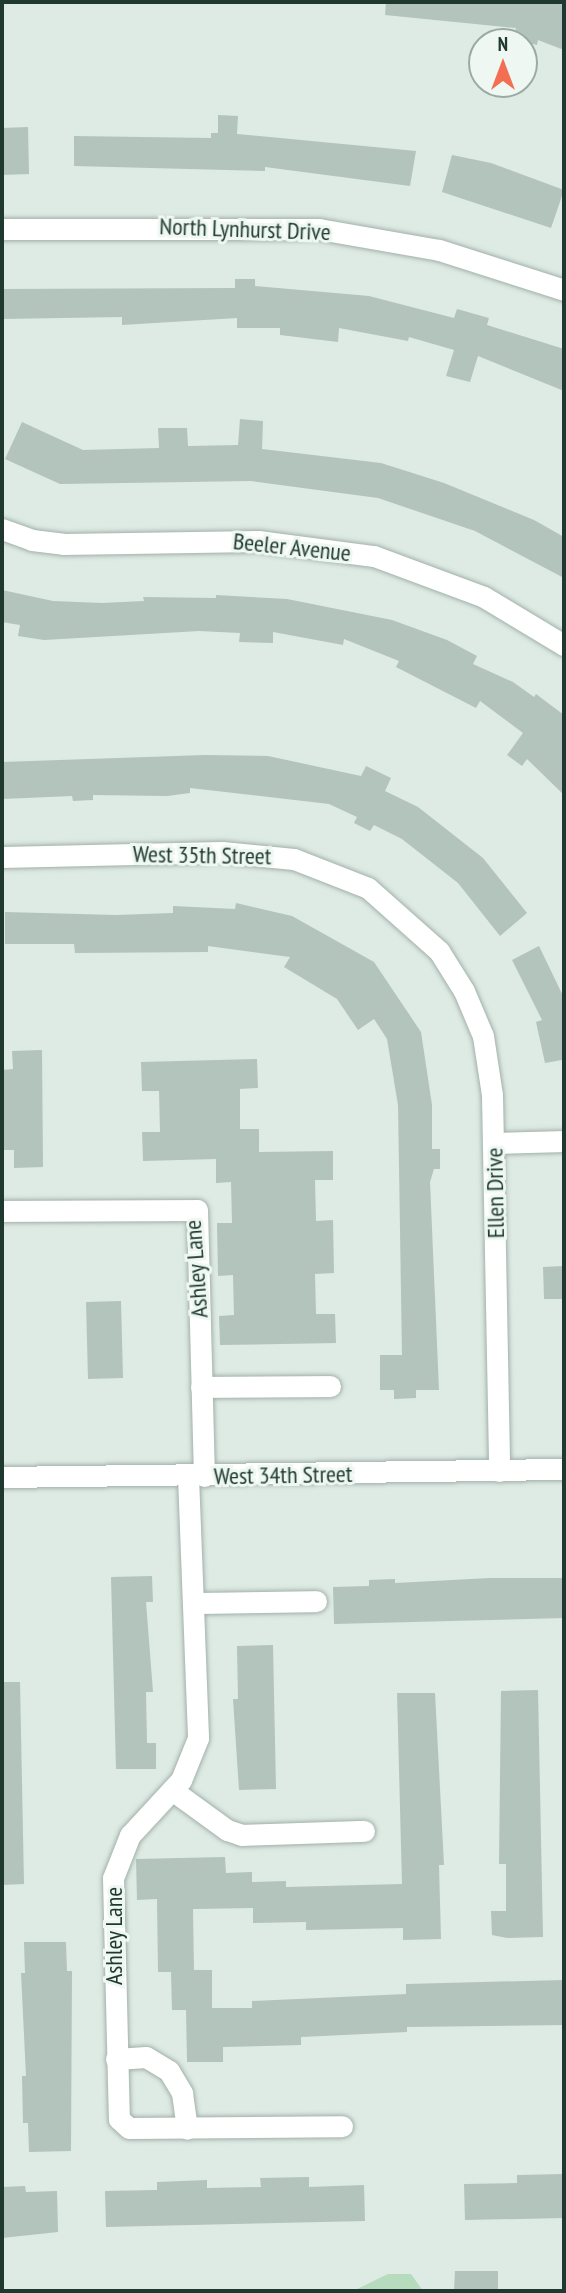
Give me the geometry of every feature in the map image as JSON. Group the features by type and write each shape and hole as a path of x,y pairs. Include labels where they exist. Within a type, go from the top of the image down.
{"street":[{"name":"North Lynhurst Drive","path":"2,229 319,229 451,253 564,290"},
{"name":"Beeler Avenue","path":"2,529 32,541 63,544 258,541 365,554 484,597 564,645"},
{"name":"West 35th Street","path":"2,857 222,852 294,859 358,882 423,932"},
{"name":"Ellen Drive","path":"423,932 452,969 482,1036 492,1095 499,1471"},
{"path":"494,1143 564,1141"},
{"name":"Ashley Lane","path":"2,1211 197,1210 201,1387 193,1603 198,1738 191,1763 172,1790 130,1835 113,1878 119,2119 130,2128 342,2126"},
{"path":"201,1387 330,1386"},
{"name":"West 34th Street","path":"2,1477 564,1469"},
{"path":"193,1603 316,1601"},
{"path":"172,1790 227,1830 242,1835 364,1831"},
{"path":"117,2059 146,2057 169,2071 183,2093 187,2129"}],"green space":[{"path":"388,2274 411,2274 423,2291 353,2291"}],"building":[{"path":"386,2 564,2 564,50 538,40 538,28 385,15"},
{"path":"218,115 238,116 237,134 416,151 410,186 265,167 265,171 74,166 74,136 211,138 211,133 218,133"},
{"path":"28,127 29,174 2,175 2,128"},
{"path":"452,155 491,163 564,190 551,228 442,192"},
{"path":"235,279 255,279 255,286 369,296 454,318 457,309 489,318 487,325 564,349 564,391 478,356 470,382 446,376 454,350 409,337 408,341 339,328 338,342 280,335 280,328 237,328 237,318 122,325 122,317 2,319 2,289 235,288"},
{"path":"240,419 263,421 262,449 381,463 444,483 534,520 564,537 564,578 475,531 378,498 251,481 60,484 5,459 22,422 83,450 159,448 158,428 187,428 188,446 238,445"},
{"path":"2,590 53,601 102,603 144,601 143,597 216,598 216,595 287,599 392,620 447,640 477,656 473,664 513,682 534,697 536,694 564,715 564,795 527,759 522,766 507,755 523,733 480,701 476,708 396,667 399,661 344,639 343,645 273,632 273,643 239,642 240,633 199,631 44,640 18,636 20,625 2,622"},
{"path":"205,755 268,756 361,776 366,766 391,778 385,791 418,807 483,858 527,913 500,936 458,883 402,839 374,825 370,831 354,823 357,817 329,804 190,788 190,793 167,796 93,795 93,800 73,801 72,796 2,799 2,762"},
{"path":"236,903 292,916 374,962 421,1032 432,1105 432,1149 440,1149 440,1169 434,1169 430,1182 439,1390 416,1390 416,1398 394,1399 394,1390 380,1390 380,1355 402,1355 398,1105 387,1039 374,1019 358,1030 337,999 284,967 290,957 208,946 208,952 75,953 74,944 5,944 5,912 116,915 173,913 173,906 235,909"},
{"path":"539,946 564,998 564,1064 562,1060 545,1063 536,1022 542,1020 512,960"},
{"path":"42,1050 43,1167 14,1168 14,1150 2,1150 2,1070 13,1069 12,1051"},
{"path":"257,1059 258,1088 240,1089 240,1129 259,1129 259,1152 333,1151 333,1180 315,1180 316,1221 333,1220 334,1273 315,1274 316,1314 335,1314 336,1343 220,1345 219,1316 234,1315 233,1275 218,1276 217,1223 232,1223 231,1182 216,1183 216,1159 143,1161 142,1132 160,1132 159,1091 142,1091 141,1062"},
{"path":"564,1266 564,1299 544,1299 543,1267"},
{"path":"121,1301 123,1378 88,1379 86,1302"},
{"path":"152,1576 153,1602 146,1602 153,1692 146,1692 147,1743 156,1743 156,1769 116,1769 111,1577"},
{"path":"490,1578 564,1578 564,1618 334,1624 333,1587 369,1586 369,1580 395,1579 395,1583"},
{"path":"273,1645 276,1789 239,1790 233,1699 238,1699 237,1646"},
{"path":"2,1682 20,1682 24,1884 2,1885"},
{"path":"538,1690 543,1937 507,1938 492,1935 491,1911 506,1911 506,1864 499,1864 501,1691"},
{"path":"397,1693 435,1693 444,1865 439,1865 441,1939 403,1940 403,1928 306,1930 306,1922 253,1923 253,1908 193,1909 194,1970 212,1970 212,2008 252,2008 252,2001 406,1994 406,1984 564,1980 564,2025 407,2027 407,2032 301,2037 301,2045 223,2047 223,2062 187,2062 186,2010 172,2010 171,1972 158,1972 157,1899 137,1900 136,1859 225,1857 226,1873 252,1872 252,1882 286,1881 286,1887 402,1884"},
{"path":"24,1942 66,1942 67,1971 72,1971 71,2151 29,2152 28,2123 23,2123 22,2076 26,2076 21,1973 25,1973"},
{"path":"564,2174 564,2218 465,2220 464,2184 517,2183 517,2175"},
{"path":"309,2177 309,2187 364,2185 365,2221 106,2227 105,2191 157,2190 157,2182 207,2180 207,2188 261,2187 260,2178"},
{"path":"25,2186 26,2192 57,2191 58,2232 2,2238 2,2187"},
{"path":"455,2271 498,2271 498,2291 454,2291"}]}
